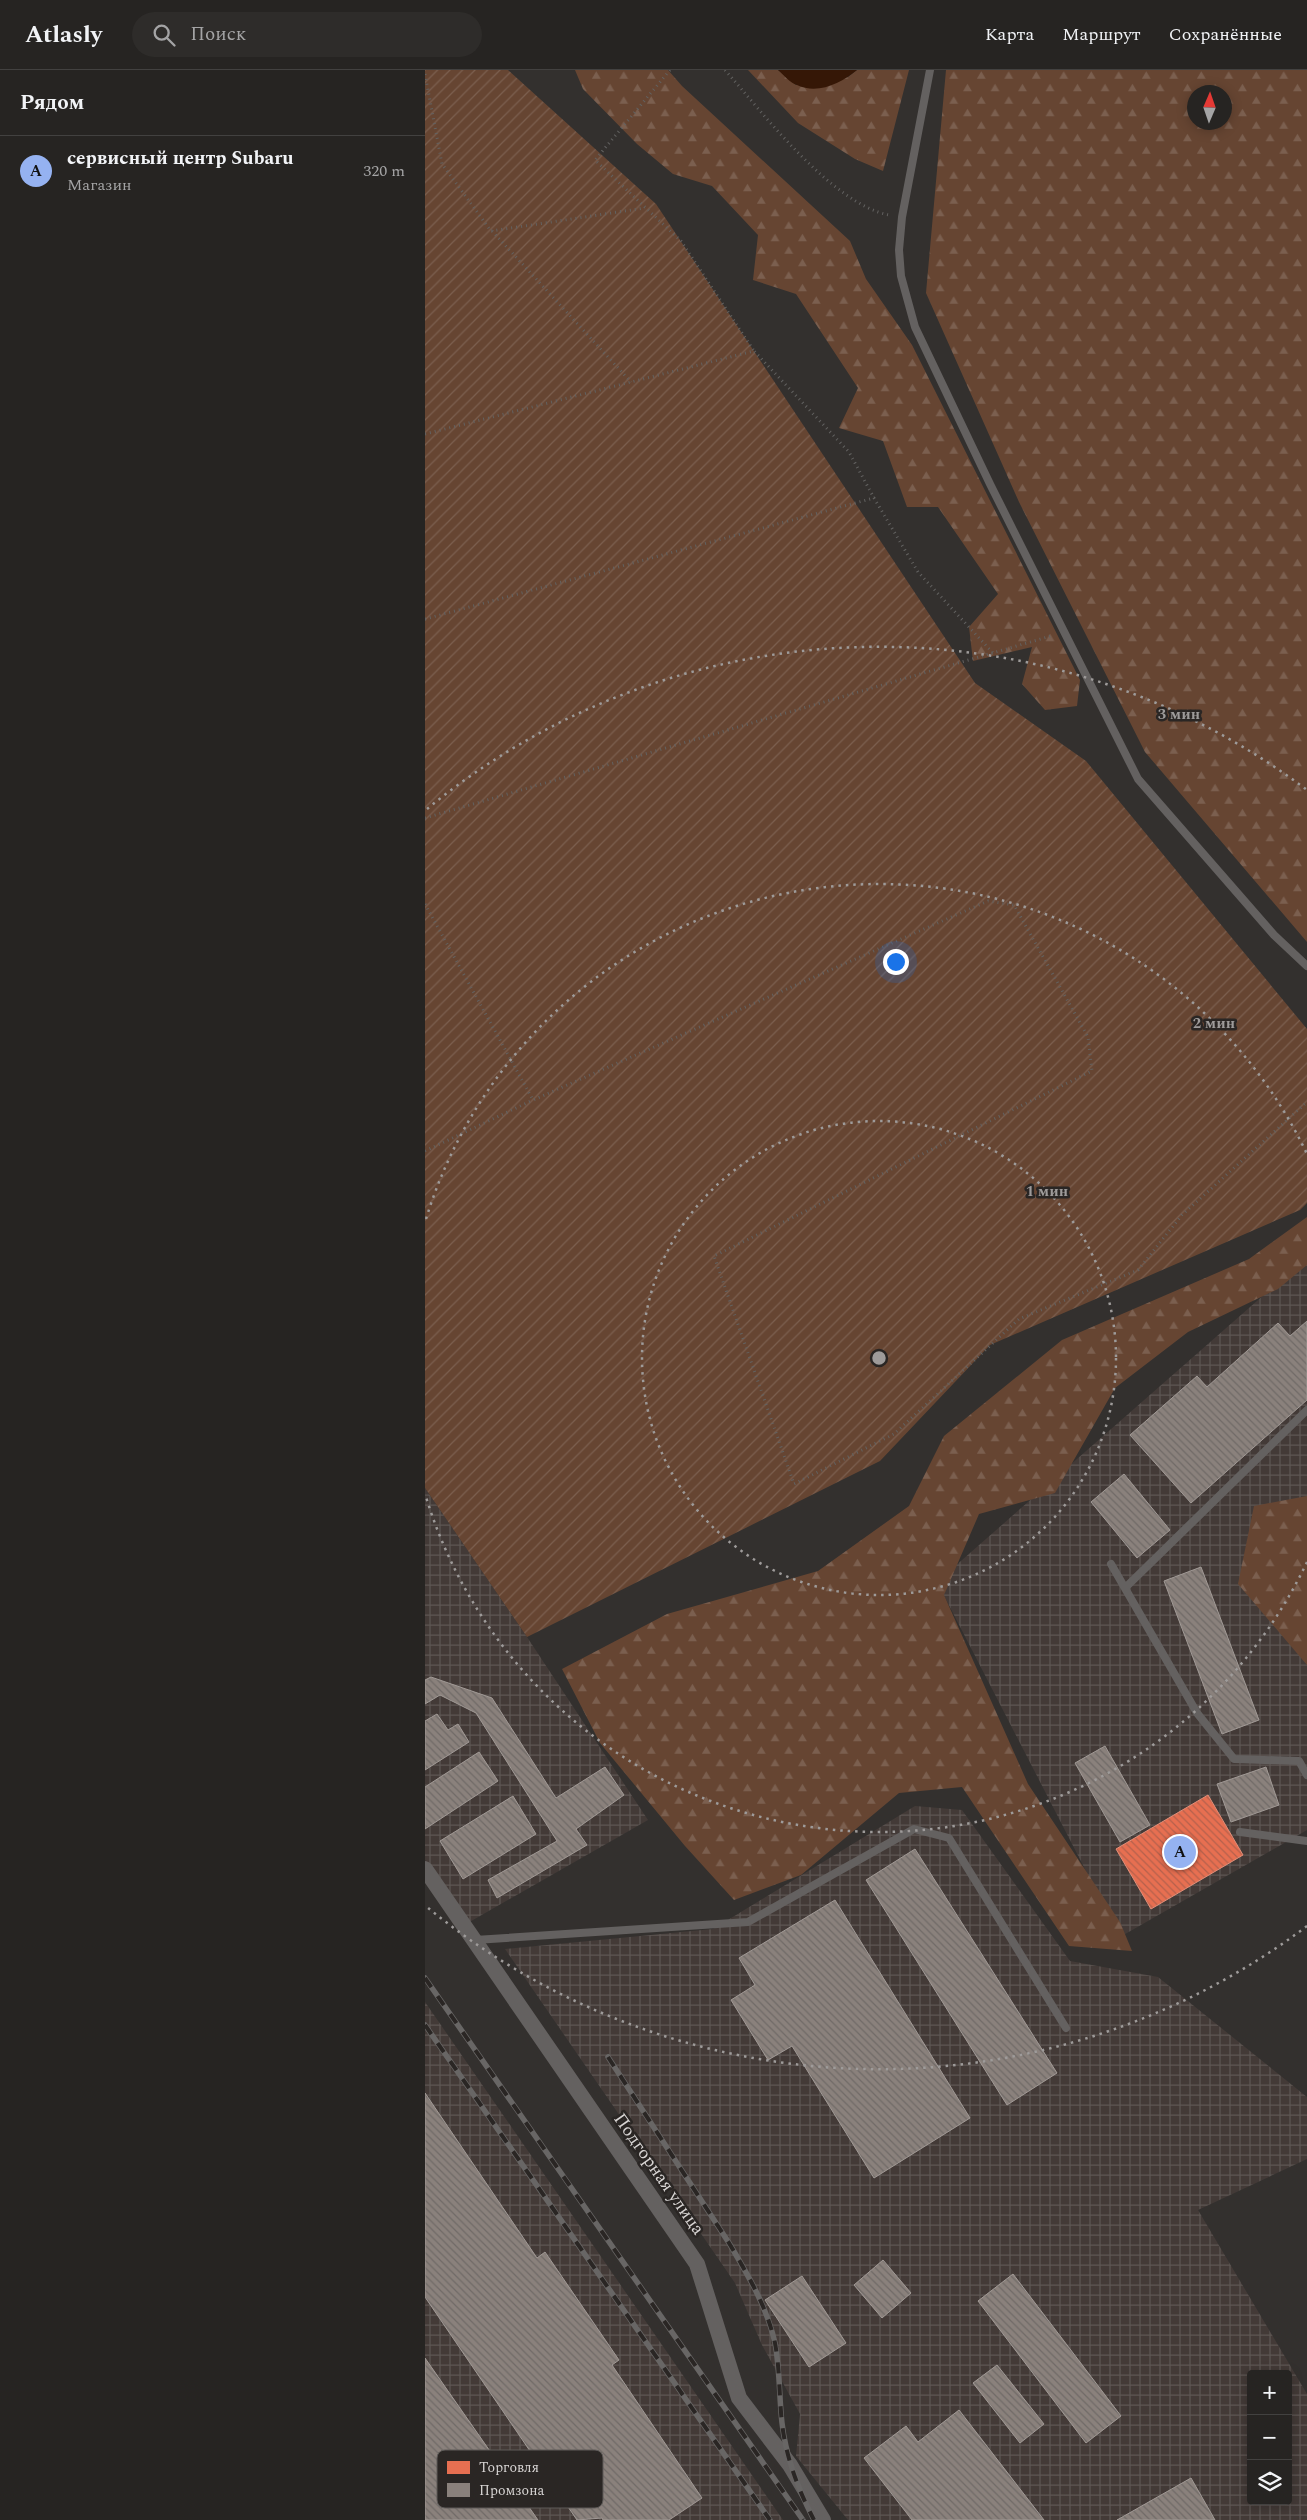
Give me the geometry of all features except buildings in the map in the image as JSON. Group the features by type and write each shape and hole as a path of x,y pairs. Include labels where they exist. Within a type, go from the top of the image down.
{"street":[{"name":"Подгорная улица","path":"425,1869 697,2264 739,2398 790,2465 823,2520"}],"lane":[{"path":"929,70 902,218 899,250 901,276 915,327 990,484 1066,631 1138,779 1274,935 1307,966"},
{"path":"1125,1588 1307,1410"},
{"path":"1111,1564 1197,1713 1234,1759 1299,1761 1307,1775"},
{"path":"473,1940 748,1922 913,1829 949,1838 1066,2028"},
{"path":"1240,1832 1307,1841"}],"path":[{"path":"671,70 595,160 681,241 754,351 849,452 918,572 993,653"},
{"path":"725,70 797,149 843,192 865,207 902,218"},
{"path":"425,74 442,164 491,231 631,382"},
{"path":"491,231 646,208"},
{"path":"425,434 754,351"},
{"path":"425,619 874,498"},
{"path":"425,818 1066,631"},
{"path":"425,1151 533,1100 988,901 1014,905 1088,1037 1093,1071 714,1256 794,1484 894,1434 1019,1319 1138,1270 1182,1214 1307,1102"},
{"path":"425,904 533,1100"}],"shaded area":[{"path":"778,70 857,70 837,83 813,89 794,84"},
{"path":"1307,1257 1307,1830 1120,1937 937,1582"},
{"path":"425,1488 527,1637 648,1820 466,1924 425,1860"},
{"path":"915,1806 962,1810 1070,1961 1158,1977 1307,2097 1307,2159 1198,2210 1307,2394 1307,2520 848,2520 796,2456 800,2414 762,2345 735,2283 505,1949 713,1929"},
{"path":"425,2002 783,2520 425,2520"}],"green space":[{"path":"425,70 508,70 656,204 975,683 1086,761 1307,1029 1307,1203 1300,1210 990,1345 880,1461 527,1637 425,1488"},
{"path":"575,70 668,70 682,86 850,241 866,279 912,345 1080,680 1077,706 1045,710 1022,684 1032,647 973,661 969,627 998,594 938,507 907,507 883,441 839,428 858,388 796,294 753,280 758,235 712,186 673,174 637,144 583,89"},
{"path":"748,70 778,70 796,85 848,77 857,70 909,70 883,171 855,159 798,123"},
{"path":"946,70 1307,70 1307,942 1145,752 1019,502 926,293"},
{"path":"1307,1217 1307,1265 1278,1289 1188,1332 1115,1388 1055,1493 979,1514 944,1595 1028,1784 1120,1922 1132,1951 1069,1946 962,1787 899,1793 801,1875 734,1900 685,1846 600,1743 562,1669 667,1614 818,1571 909,1506 944,1436 1062,1340 1249,1259"},
{"path":"1307,1496 1307,1665 1238,1584 1254,1506"}],"railway":[{"path":"425,1978 803,2520"},
{"path":"425,2025 770,2520"},
{"path":"608,2057 729,2243 762,2304 775,2343 786,2449 798,2485 814,2520"}],"place":[{"name":"сервисный центр Subaru","path":"1180,1852"}]}
